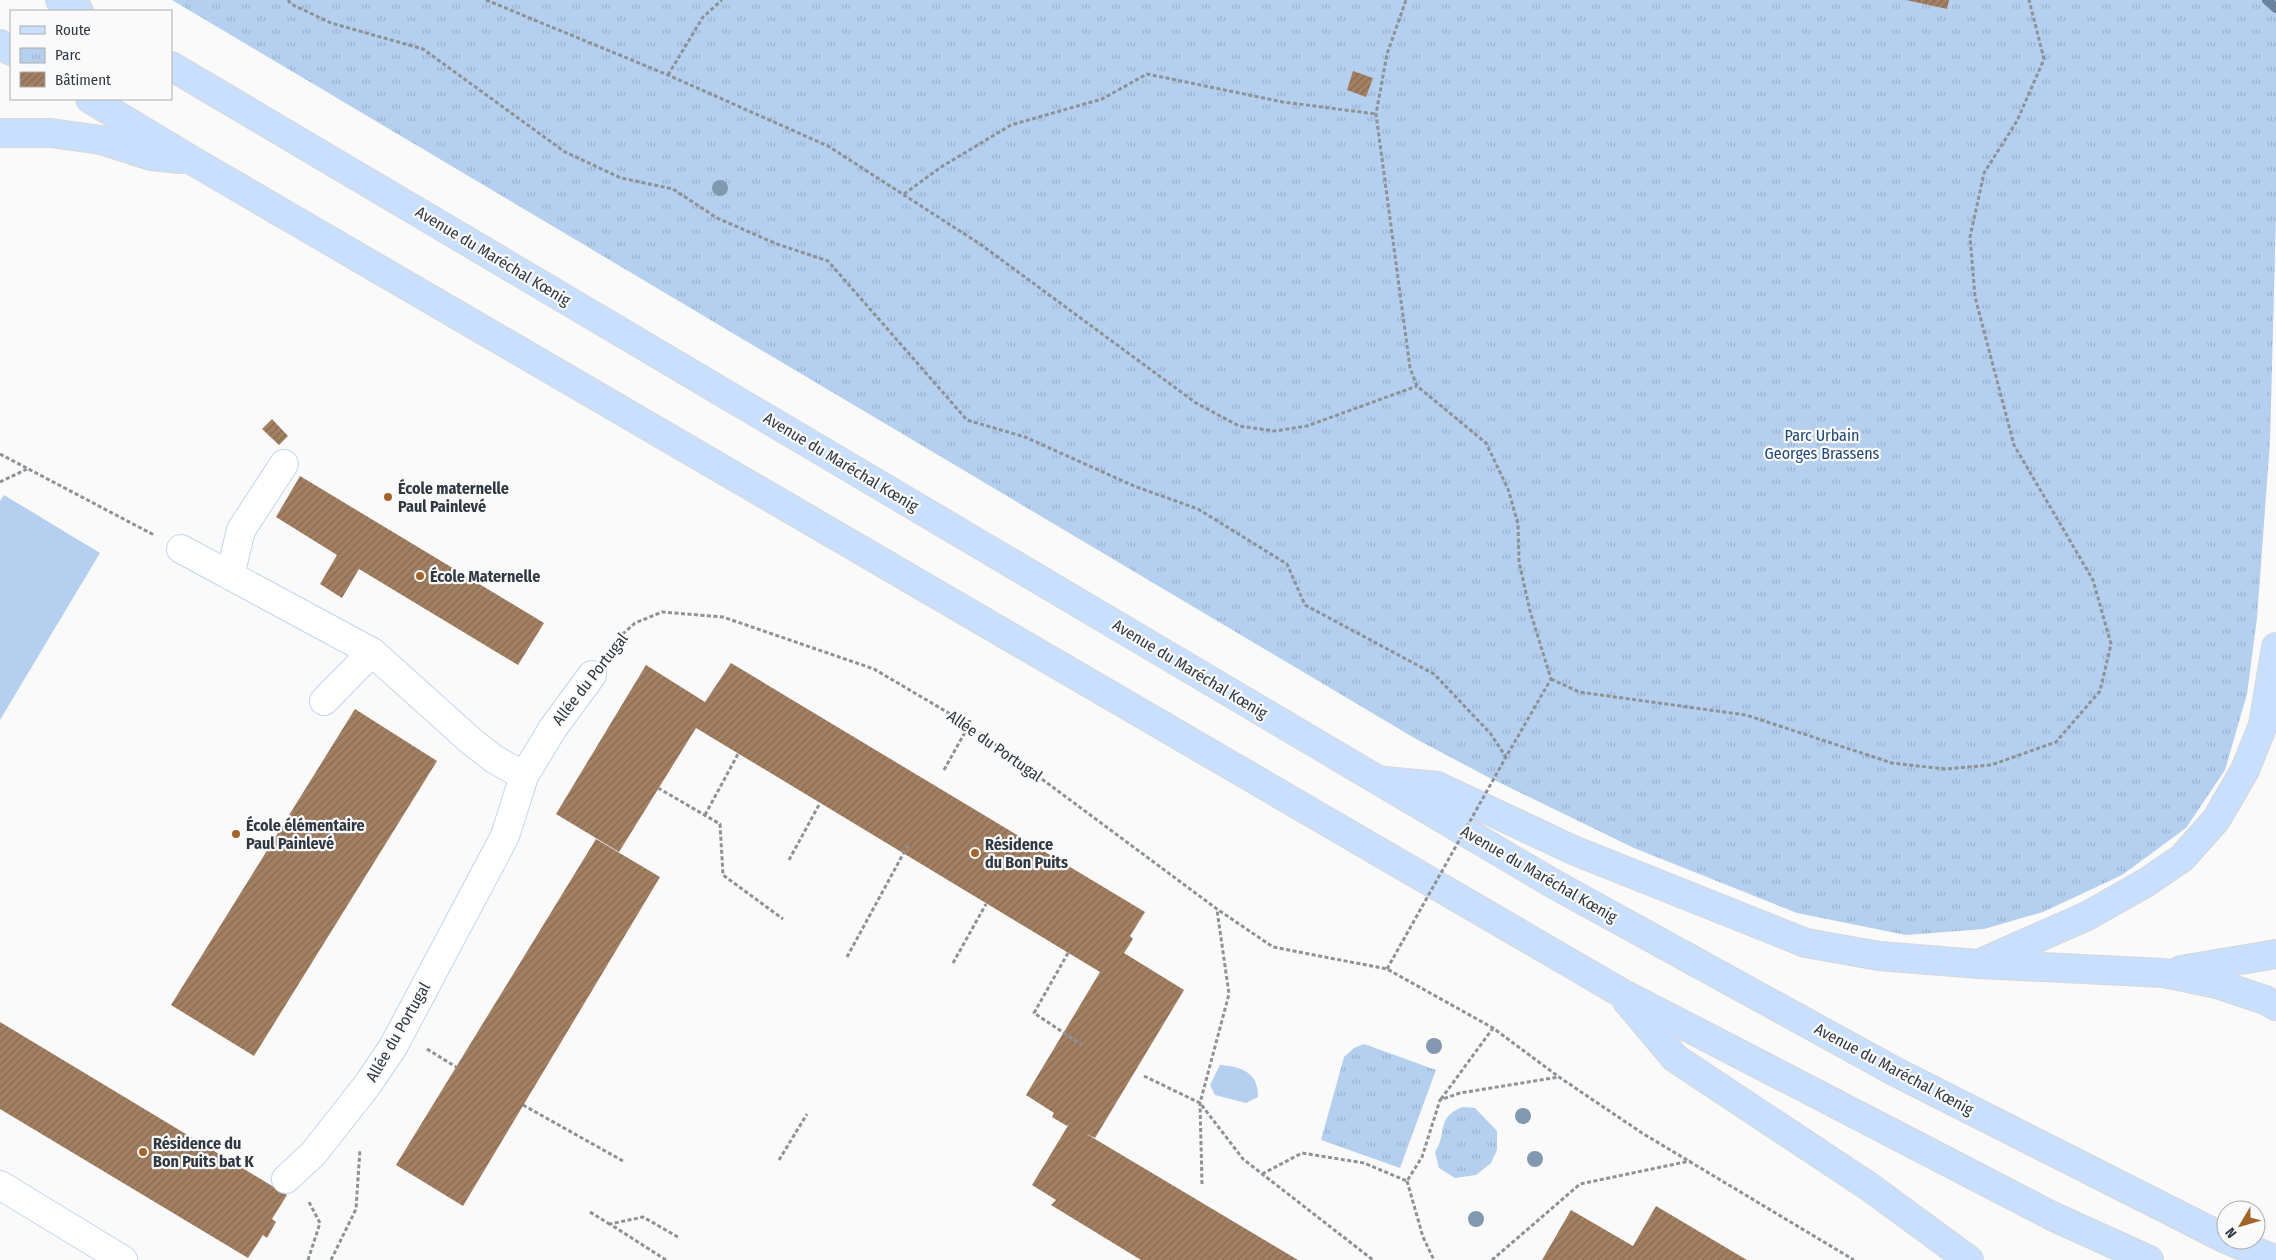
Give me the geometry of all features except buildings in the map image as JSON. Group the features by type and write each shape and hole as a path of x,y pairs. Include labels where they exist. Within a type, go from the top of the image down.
{"main road":[{"path":"60,0 77,10"},
{"name":"Avenue du Maréchal Kœnig","path":"172,67 1552,883 1894,1071 2216,1233"},
{"path":"92,100 193,161 1618,991 2052,1216 2149,1260"},
{"path":"0,133 51,134 100,140 151,156 193,161"},
{"path":"1980,964 2087,916 2148,882 2182,858 2216,820 2245,770 2263,725 2276,647"},
{"path":"1378,781 1438,786 1573,850 1806,943 1878,956 1980,964 2164,972 2218,984 2265,1000 2276,1006"},
{"path":"2164,972 2276,954"},
{"path":"1618,991 1675,1058 1871,1188 1969,1260"},
{"name":"Avenue du Maréchal Kœnig","path":"2253,1250 2276,1260"}],"street":[{"path":"230,576 241,530 284,464"},
{"path":"181,549 372,652 471,741 494,759 524,776"},
{"path":"324,701 372,652"},
{"name":"Allée du Portugal","path":"286,1179 314,1154 368,1084 393,1047 505,836 524,776 552,728 592,675"},
{"path":"0,1185 123,1260"}],"path":[{"path":"288,0 292,4 331,23 423,49 565,152 622,178 673,189 718,218 777,244 828,261 967,420 1025,437 1134,486 1198,509 1287,564 1306,605 1434,674 1490,733 1506,757"},
{"path":"486,0 668,75 828,146 980,244 1196,402 1240,426 1275,431 1307,426 1417,386"},
{"path":"668,75 703,17 722,0"},
{"path":"1387,970 1551,679 1530,611 1519,562 1518,524 1508,489 1486,443 1417,386 1410,368 1376,114 1387,54 1406,0"},
{"path":"1551,679 1579,692 1746,715 1892,763 1945,769 1991,765 2056,742 2100,691 2111,644 2093,580 2014,445 1975,297 1970,237 1984,173 2017,121 2044,59 2029,0"},
{"path":"904,194 941,166 1011,125 1102,99 1147,74 1283,102 1376,114"},
{"path":"0,454 181,549"},
{"path":"0,482 28,468"},
{"name":"Allée du Portugal","path":"592,675 617,639 635,623 662,612 723,617 874,670 969,725 1217,909 1273,947 1387,970 1493,1028 1559,1077 1642,1133 1854,1260"},
{"path":"944,770 969,725"},
{"path":"705,815 738,754"},
{"path":"658,788 720,824 723,876 783,919"},
{"path":"789,860 820,803"},
{"path":"847,957 908,845"},
{"path":"953,962 986,904"},
{"path":"1202,1184 1200,1103 1229,994 1217,909"},
{"path":"1068,954 1034,1013 1082,1044"},
{"path":"1434,1260 1423,1236 1407,1181 1422,1157 1440,1100 1493,1028"},
{"path":"1144,1076 1200,1103 1244,1159 1373,1260"},
{"path":"1440,1100 1460,1092 1559,1077"},
{"path":"523,1105 623,1161"},
{"path":"779,1160 807,1114"},
{"path":"331,1260 356,1209 360,1141"},
{"path":"1262,1174 1302,1153 1364,1163 1407,1181"},
{"path":"1492,1260 1580,1184 1691,1161"},
{"path":"306,1197 320,1223 308,1260"},
{"path":"590,1212 666,1260"},
{"path":"612,1225 610,1224 643,1217 678,1237"}],"green space":[{"name":"Parc Urbain Georges Brassens","path":"172,0 2276,0 2276,215 2270,442 2257,618 2247,694 2225,770 2186,828 2122,875 2043,912 1984,929 1906,935 1797,913 1634,848 1486,776 1416,739"},
{"path":"4,495 100,553 0,720 0,501"},
{"path":"1364,1044 1436,1070 1400,1168 1321,1140 1344,1057 1354,1048"},
{"path":"1220,1065 1235,1067 1247,1072 1255,1082 1258,1089 1258,1097 1246,1103 1215,1095 1210,1085"},
{"path":"1462,1107 1475,1108 1497,1131 1497,1150 1491,1163 1476,1175 1455,1178 1439,1168 1435,1152 1448,1116"}],"waterway":[{"path":"2267,0 2276,8"}],"place":[{"name":"École maternelle Paul Painlevé","path":"388,497"},
{"name":"École Maternelle","path":"420,576"},
{"name":"École élémentaire Paul Painlevé","path":"236,834"},
{"name":"Résidence du Bon Puits","path":"975,853"},
{"name":"Résidence du Bon Puits bat K","path":"143,1152"}]}
